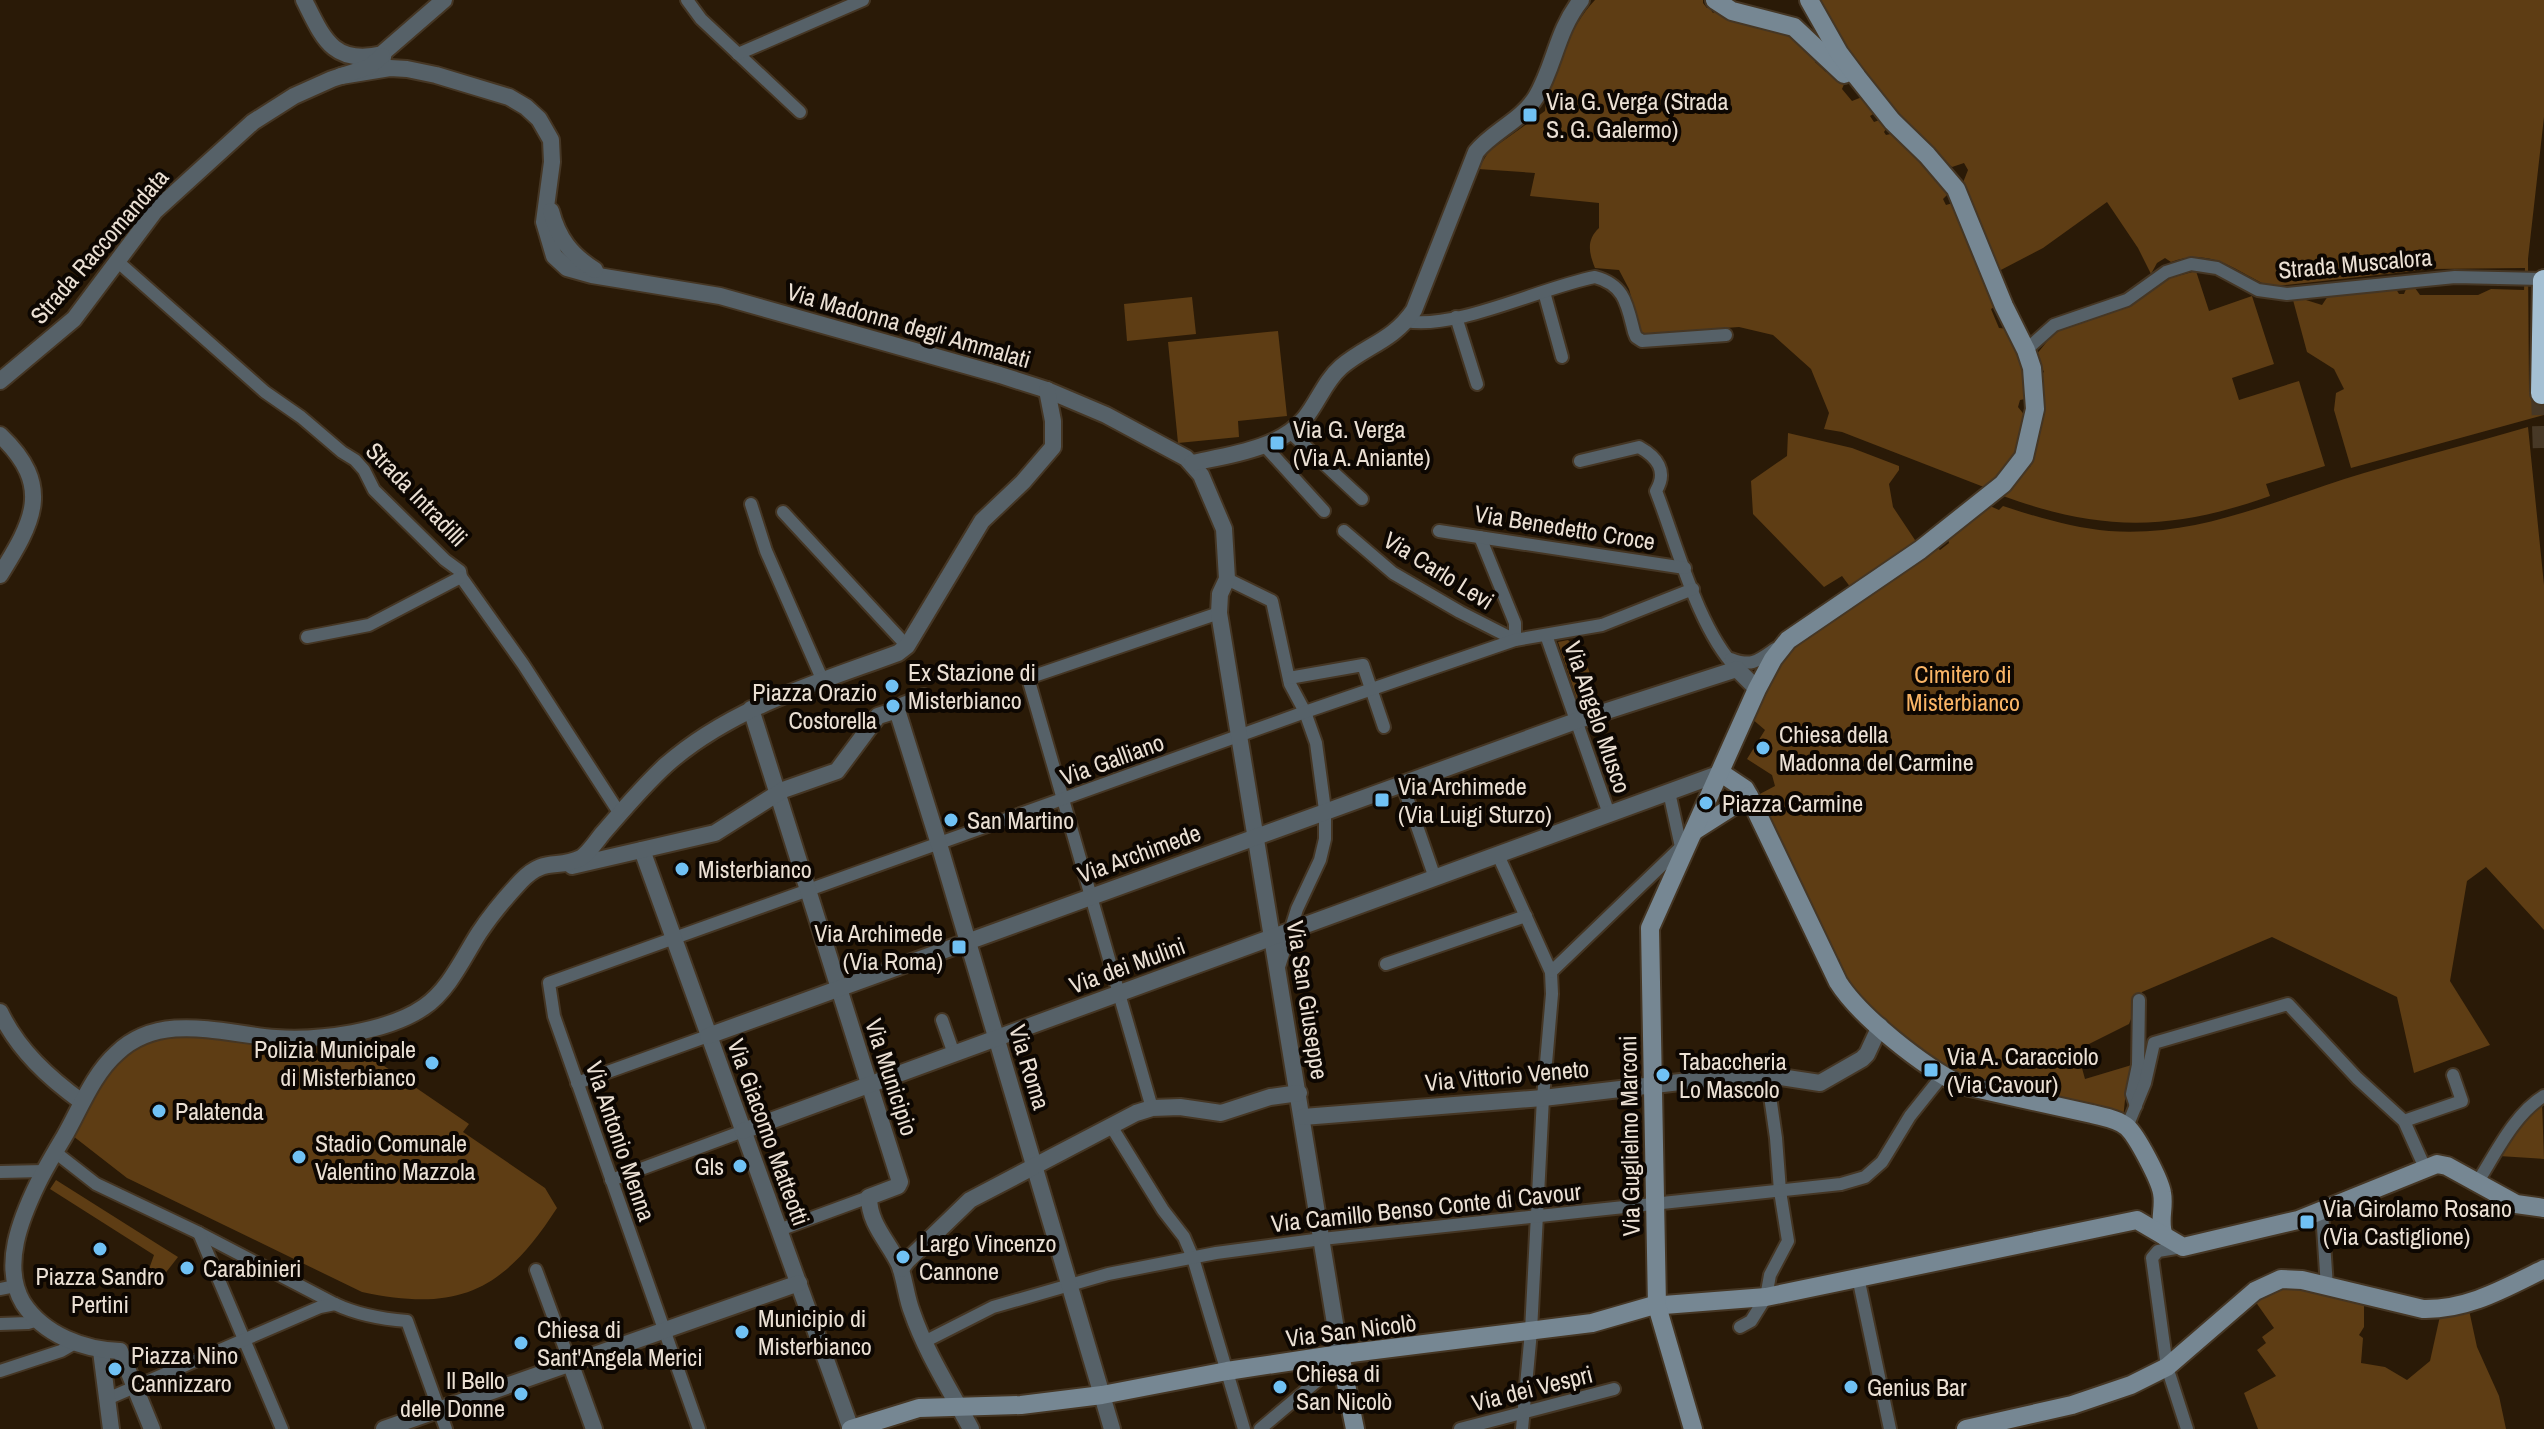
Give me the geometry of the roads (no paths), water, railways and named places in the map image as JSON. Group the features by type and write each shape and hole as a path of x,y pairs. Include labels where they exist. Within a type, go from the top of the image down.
{"highway":[{"path":"2538,280 2542,393"}],"main road":[{"path":"1715,0 1732,11 1794,27 1927,155 1956,189 2032,368 2035,409 2028,446 2016,468 1989,496 1920,550 1788,640"},
{"path":"1794,27 1808,17 1808,0"},
{"path":"1808,0 1839,53 1892,121"},
{"name":"Via Guglielmo Marconi","path":"1693,1429 1657,1306 1650,928 1760,682 1788,640"},
{"path":"1723,769 1745,789 1750,798 1838,982 1853,1004 1942,1076 1961,1085 2092,1114 2127,1127 2150,1164 2162,1193 2161,1244"},
{"path":"1687,841 1750,798"},
{"path":"2322,1212 2437,1164 2447,1166 2516,1204 2544,1208"},
{"name":"Via San Nicolò","path":"851,1429 919,1408 1021,1405 1102,1395 1227,1371 1340,1354 1592,1323 1657,1306 1766,1297 2137,1220 2161,1244 2183,1247 2322,1212"},
{"path":"1966,1429 2072,1405 2131,1385 2167,1367 2255,1291 2270,1282 2302,1280 2423,1309 2443,1309 2486,1297 2544,1269"},
{"name":"Via San Giuseppe","path":"1340,1354 1355,1429"}],"street":[{"path":"304,0 332,49 362,57 390,58"},
{"name":"Strada Raccomandata","path":"4,375 74,319 155,211 253,122 294,96 390,58 407,33 444,0"},
{"path":"687,0 701,19 800,112"},
{"path":"738,54 863,0"},
{"path":"1047,390 1123,423 1196,469 1291,433 1309,413 1339,368 1385,340 1414,310 1476,152 1520,115 1536,96 1559,36 1581,0"},
{"name":"Via Madonna degli Ammalati","path":"390,58 509,97 539,119 547,130 553,150 544,222 554,256 567,268 720,296 1047,390 1053,421 1053,447 1023,482 982,521 907,646"},
{"name":"Strada Intradilli","path":"117,261 265,392 355,460 374,490 460,571 461,577 523,664 620,814"},
{"name":"Strada Muscalora","path":"2026,350 2062,321 2127,300 2166,272 2191,264 2217,268 2258,290 2287,294 2455,277 2538,280"},
{"path":"1406,321 1422,324 1456,317 1595,277 1617,286 1622,292 1634,332 1642,341 1726,335"},
{"path":"1544,292 1562,357"},
{"path":"1456,317 1477,384"},
{"path":"1291,433 1362,499"},
{"path":"0,575 26,534 33,505 29,477 20,459 1,435"},
{"path":"1263,444 1324,511"},
{"path":"1580,461 1639,447 1654,456 1662,472 1656,491 1707,627 1729,667 1760,682"},
{"name":"Via San Giuseppe","path":"1196,469 1224,529 1227,579 1220,594 1219,613 1256,836 1282,935 1278,967 1340,1354"},
{"path":"751,504 766,551 823,681"},
{"path":"152,1429 120,1351 101,1351 60,1337 38,1320 7,1288 26,1207 82,1102 117,1053 136,1039 161,1030 183,1027 278,1038 320,1037 384,1025 415,1013 431,1002 450,980 493,915 531,873 541,865 581,858 645,786 686,750 719,726 751,709 898,653 907,646 783,512"},
{"name":"Via Carlo Levi","path":"1344,531 1393,573 1515,640"},
{"name":"Via Benedetto Croce","path":"1439,531 1685,568"},
{"path":"1480,537 1515,623 1515,640"},
{"path":"307,637 369,625 461,577"},
{"path":"1227,579 1272,601 1289,678 1316,743 1325,810 1325,839 1320,860 1282,935"},
{"name":"Via Galliano","path":"549,983 1305,712 1515,640 1602,625 1693,589"},
{"path":"1152,1108 1028,678 1219,613"},
{"name":"Via Angelo Musco","path":"1546,635 1609,814"},
{"path":"1729,667 1756,662 1788,640"},
{"path":"1289,678 1363,665 1384,727"},
{"name":"Via Archimede","path":"577,1083 1325,810 1729,667"},
{"path":"531,873 715,833 776,795 837,771 878,716 898,714 903,703 924,695"},
{"name":"Via Municipio","path":"751,709 900,1182 898,1186 869,1197"},
{"name":"Via Roma","path":"898,714 1112,1429"},
{"name":"Via dei Mulini","path":"611,1180 1664,794 1723,769"},
{"path":"1402,783 1435,878"},
{"path":"1551,972 1687,841 1664,794"},
{"name":"Via Giacomo Matteotti","path":"642,850 851,1429"},
{"path":"1498,855 1551,972 1552,994 1522,1429"},
{"path":"1386,964 1526,916"},
{"name":"Via Antonio Menna","path":"549,983 554,1016 699,1429"},
{"path":"2136,1106 2132,1094 2138,1065 2139,1000"},
{"path":"2127,1127 2145,1083 2154,1043 2288,1004 2357,1078 2404,1121 2425,1168"},
{"path":"0,1012 34,1062 82,1102"},
{"path":"942,1020 954,1054"},
{"name":"Via Vittorio Veneto","path":"1303,1117 1543,1098 1767,1075 1820,1083 1867,1054 1880,1026"},
{"path":"1740,1327 1751,1321 1766,1297 1770,1275 1788,1241 1767,1075"},
{"path":"2404,1121 2462,1101 2453,1075"},
{"name":"Via Camillo Benso Conte di Cavour","path":"924,1342 983,1311 1069,1285 1216,1253 1841,1184 1873,1172 1910,1116 1942,1076"},
{"path":"901,1269 970,1200 1111,1126 1152,1108 1180,1107 1221,1113 1270,1097 1299,1093"},
{"path":"2477,1183 2515,1125 2544,1096"},
{"path":"1111,1126 1184,1237 1244,1429"},
{"path":"55,1152 96,1184 199,1233 335,1304 377,1318 407,1321 446,1429"},
{"path":"0,1172 44,1171"},
{"path":"779,1230 869,1197 874,1224 888,1242 901,1269 912,1313 924,1342 971,1429"},
{"path":"2322,1212 2327,1287"},
{"path":"199,1233 282,1429"},
{"path":"2161,1244 2152,1258 2167,1367 2187,1429"},
{"path":"536,1270 594,1429"},
{"path":"1858,1277 1890,1429"},
{"path":"384,1429 799,1283"},
{"path":"107,1399 320,1307 335,1304"},
{"path":"0,1324 38,1320"},
{"path":"0,1371 61,1351 75,1343"},
{"path":"101,1351 111,1429"},
{"path":"1261,1428 1330,1370 1340,1354"},
{"name":"Via dei Vespri","path":"1460,1429 1614,1389"}],"tunnel":[{"path":"2542,393 2544,456"}],"place":[{"name":"Via G. Verga (Strada S. G. Galermo)","path":"1530,115"},
{"name":"Via G. Verga (Via A. Aniante)","path":"1277,443"},
{"name":"Ex Stazione di Misterbianco","path":"892,686"},
{"name":"Piazza Orazio Costorella","path":"893,706"},
{"name":"Chiesa della Madonna del Carmine","path":"1763,748"},
{"name":"Via Archimede (Via Luigi Sturzo)","path":"1382,800"},
{"name":"Piazza Carmine","path":"1706,803"},
{"name":"San Martino","path":"951,820"},
{"name":"Misterbianco","path":"682,869"},
{"name":"Via Archimede (Via Roma)","path":"959,947"},
{"name":"Polizia Municipale di Misterbianco","path":"432,1063"},
{"name":"Via A. Caracciolo (Via Cavour)","path":"1931,1070"},
{"name":"Tabaccheria Lo Mascolo","path":"1663,1075"},
{"name":"Palatenda","path":"159,1111"},
{"name":"Stadio Comunale Valentino Mazzola","path":"299,1157"},
{"name":"Gls","path":"740,1166"},
{"name":"Via Girolamo Rosano (Via Castiglione)","path":"2307,1222"},
{"name":"Piazza Sandro Pertini","path":"100,1249"},
{"name":"Largo Vincenzo Cannone","path":"903,1257"},
{"name":"Carabinieri","path":"187,1268"},
{"name":"Municipio di Misterbianco","path":"742,1332"},
{"name":"Chiesa di Sant'Angela Merici","path":"521,1343"},
{"name":"Piazza Nino Cannizzaro","path":"115,1369"},
{"name":"Chiesa di San Nicolò","path":"1280,1387"},
{"name":"Genius Bar","path":"1851,1387"},
{"name":"Il Bello delle Donne","path":"521,1394"}],"park label":[{"name":"Cimitero di Misterbianco","path":"1963,688"}]}
